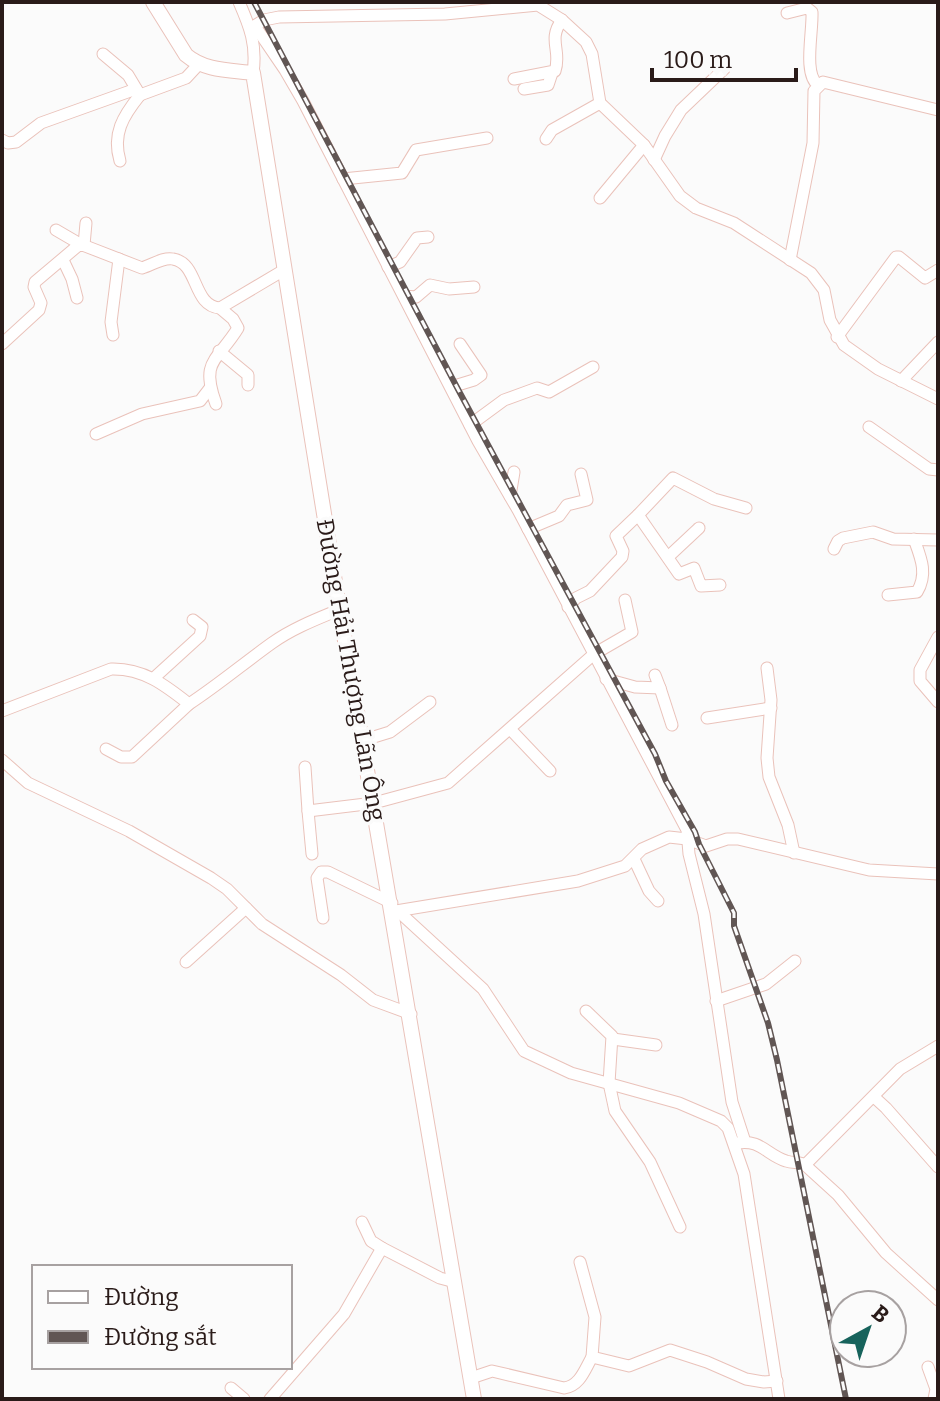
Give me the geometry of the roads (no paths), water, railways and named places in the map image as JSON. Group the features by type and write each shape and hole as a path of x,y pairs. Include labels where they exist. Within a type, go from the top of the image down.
{"street":[{"path":"153,2 186,55 199,64 253,73 253,27"},
{"path":"239,2 253,27 285,70 470,425 687,830 704,914 779,1399"},
{"path":"253,27 264,20 279,17 551,2"},
{"path":"538,5 562,20 589,47 600,103 644,145 668,182 686,202 734,223 811,273 824,290 837,337 854,354 938,399"},
{"path":"787,13 807,8 812,12 809,70 811,81 818,85"},
{"path":"514,79 552,73 558,66 554,35 562,20"},
{"path":"103,54 123,70 138,92"},
{"path":"2,140 16,142 41,123 186,78 199,64"},
{"path":"654,160 681,110 725,68"},
{"name":"Đường Hải Thượng Lãn Ông","path":"253,73 474,1399"},
{"path":"524,89 548,85 552,73"},
{"path":"790,260 813,143 814,91 818,85 823,82 938,110"},
{"path":"120,161 116,135 138,92"},
{"path":"546,139 552,130 600,103"},
{"path":"343,179 402,173 416,150 487,138"},
{"path":"600,198 644,145"},
{"path":"2,344 39,310 41,303 35,283 82,244 86,223"},
{"path":"56,230 142,268 165,259 175,259 187,270 206,304 220,308 235,322 238,328 219,351 208,378 216,404"},
{"path":"388,267 400,262 417,238 428,237"},
{"path":"837,337 896,257 925,278 938,270"},
{"path":"113,335 111,322 119,259"},
{"path":"63,260 77,298"},
{"path":"220,308 284,270"},
{"path":"404,296 416,297 430,285 449,289 474,287"},
{"path":"901,381 938,342"},
{"path":"451,387 481,375 460,344"},
{"path":"219,351 248,375 248,385"},
{"path":"470,425 504,400 537,388 549,392 593,367"},
{"path":"96,434 142,414 200,401 210,388"},
{"path":"869,427 929,469 938,470"},
{"path":"510,496 514,472"},
{"path":"528,529 559,516 567,505 587,500 581,474"},
{"path":"568,607 576,598 590,591 622,557 623,551 616,536 673,478 714,499 746,508"},
{"path":"638,515 679,574 694,568 701,586 720,585"},
{"path":"668,557 699,528"},
{"path":"834,549 843,538 873,532 893,539 938,540"},
{"path":"888,595 912,594 921,586 924,564 914,539"},
{"path":"308,811 374,803 448,783 594,654 632,632 625,600"},
{"path":"106,749 121,757 132,757 189,704 274,642 306,623 341,609"},
{"path":"155,677 200,636 202,627 193,620"},
{"path":"938,637 920,670 920,681 938,702"},
{"path":"767,668 771,708 767,758 769,777 788,825 794,853"},
{"path":"2,711 106,669 124,669 155,677 189,704"},
{"path":"655,675 672,725"},
{"path":"606,679 635,687 660,688"},
{"path":"364,740 390,732 430,702"},
{"path":"707,718 771,708"},
{"path":"510,729 550,771"},
{"path":"2,760 28,783 177,857 227,889 267,928 341,975 373,1000 411,1014"},
{"path":"305,767 312,854"},
{"path":"394,909 578,881 625,866 642,849 669,837 706,846 738,839 886,872 938,874"},
{"path":"634,859 649,891 658,901"},
{"path":"323,918 317,878 321,872 328,872 394,909 483,989 524,1051 571,1073 661,1097 721,1121 740,1143 762,1146 785,1161 805,1165 838,1195 886,1253 938,1300"},
{"path":"186,962 246,908"},
{"path":"716,1001 766,984 795,961"},
{"path":"586,1011 613,1039 656,1045"},
{"path":"613,1039 609,1083 618,1117 650,1162 680,1227"},
{"path":"805,1165 900,1069 938,1046"},
{"path":"874,1097 938,1167"},
{"path":"362,1222 371,1241 440,1278 455,1282"},
{"path":"270,1399 344,1314 382,1248"},
{"path":"471,1378 492,1371 564,1388 578,1382 592,1357 595,1317 580,1262"},
{"path":"592,1357 629,1366 670,1350 746,1379 777,1381"},
{"path":"928,1367 936,1389 934,1399"},
{"path":"231,1388 244,1399"}],"railway":[{"path":"254,2 655,754 734,913 734,926 768,1023 777,1060 846,1399"}]}
